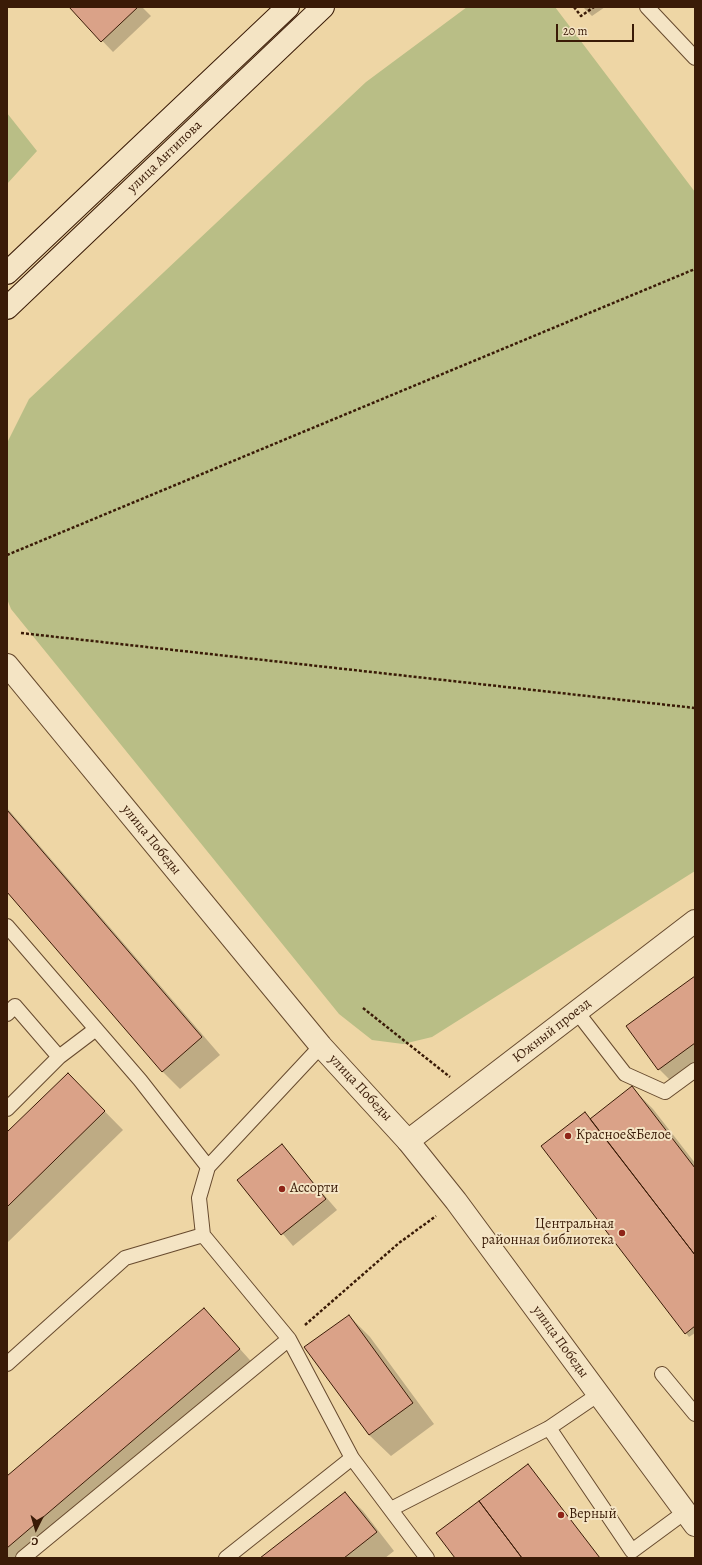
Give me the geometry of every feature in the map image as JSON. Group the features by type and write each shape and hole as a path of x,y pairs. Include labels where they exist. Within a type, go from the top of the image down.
{"street":[{"name":"улица Антипова","path":"7,273 288,7"},
{"name":"улица Антипова","path":"7,308 323,7"},
{"name":"улица Победы","path":"7,665 321,1046 408,1141 456,1201 690,1519"},
{"name":"Южный проезд","path":"408,1141 695,921"}],"lane":[{"path":"647,7 695,58"},
{"path":"7,926 140,1080 208,1167"},
{"path":"7,1014 15,1006 59,1057"},
{"path":"577,1012 625,1074 665,1092 695,1070"},
{"path":"7,1109 59,1057 96,1029"},
{"path":"321,1046 208,1167 199,1198 203,1235 289,1339 352,1458 427,1558"},
{"path":"7,1364 124,1258 203,1235"},
{"path":"23,1558 289,1339"},
{"path":"662,1374 695,1414"},
{"path":"391,1509 550,1428 598,1394"},
{"path":"550,1428 632,1551 690,1519"},
{"path":"226,1558 352,1458"}],"path":[{"path":"574,7 581,16 594,7"},
{"path":"7,555 695,269"},
{"path":"21,633 695,708"},
{"path":"363,1008 450,1078"},
{"path":"289,1339 399,1243 436,1216"}],"green space":[{"path":"467,7 555,7 695,192 695,871 432,1037 403,1044 372,1040 339,1014 11,609 7,599 7,443 29,399 366,82"},
{"path":"7,113 37,151 7,184"}],"building":[{"path":"69,7 138,7 101,42"},
{"path":"7,810 202,1037 162,1072 7,892"},
{"path":"695,976 695,1043 658,1070 626,1026"},
{"path":"68,1073 105,1111 7,1207 7,1132"},
{"path":"632,1086 695,1168 695,1255 590,1119"},
{"path":"585,1112 695,1255 695,1326 685,1334 541,1146"},
{"name":"Ассорти","path":"282,1144 326,1199 281,1235 237,1180"},
{"path":"204,1308 240,1349 7,1548 7,1476"},
{"path":"349,1315 413,1403 369,1435 304,1347"},
{"path":"528,1464 600,1558 522,1558 479,1501"},
{"path":"345,1492 377,1532 344,1558 260,1558"},
{"path":"479,1501 522,1558 455,1558 436,1533"}],"place":[{"name":"Красное&Белое","path":"568,1136"},
{"name":"Ассорти","path":"282,1189"},
{"name":"Центральная районная библиотека","path":"622,1233"},
{"name":"Верный","path":"561,1515"}]}
